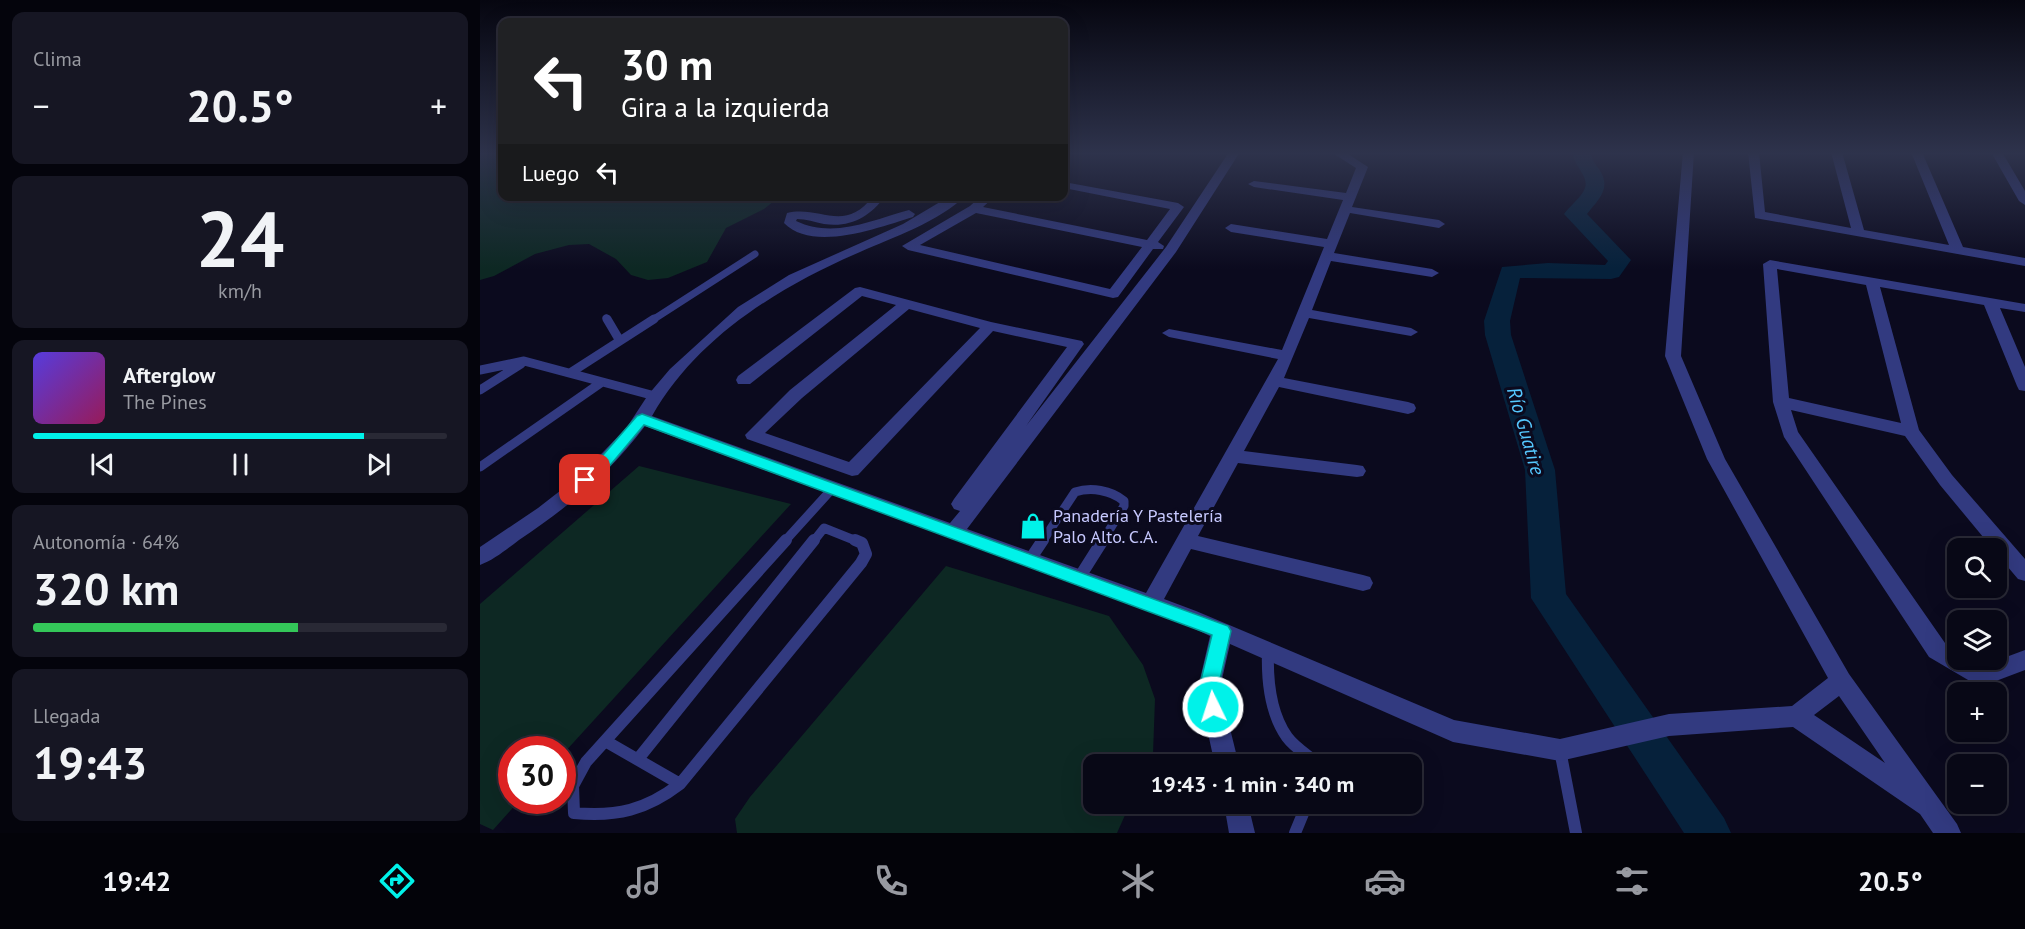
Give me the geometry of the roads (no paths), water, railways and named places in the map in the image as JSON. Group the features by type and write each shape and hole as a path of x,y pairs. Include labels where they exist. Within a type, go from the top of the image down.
{"street":[{"path":"983,201 974,209 908,246 1113,294 1178,207 1094,191"},
{"path":"953,533 1171,249 1209,191"},
{"path":"1288,191 1439,224"},
{"path":"1151,603 1231,456 1275,381 1352,191"},
{"path":"1686,191 1673,357 1716,459 1841,681 1948,833"},
{"path":"1757,191 1759,216 2025,262"},
{"path":"1847,191 1859,233"},
{"path":"1933,191 1958,250"},
{"path":"874,201 862,214 851,219 837,221 798,215 791,216 790,223 805,229 843,232 860,230 904,215 942,207"},
{"path":"480,557 551,508 602,465 642,419 655,396 693,356 743,310 766,294 952,201"},
{"path":"974,209 1171,249"},
{"path":"1231,228 1432,273"},
{"path":"2025,308 1770,264 1780,402 1790,432 1938,650 1980,677 2025,660"},
{"path":"1872,282 1911,431 1946,480 2025,573"},
{"path":"744,380 860,291 990,326 1077,344 960,504"},
{"path":"1990,302 2025,386"},
{"path":"852,470 753,435 796,394 906,304"},
{"path":"1304,313 1411,332"},
{"path":"832,489 990,326"},
{"path":"1169,333 1287,356"},
{"path":"1275,381 1408,408"},
{"path":"1780,402 1911,431"},
{"path":"642,419 1029,561 1151,603 1454,730 1560,750 1599,743 1669,725 1796,716 1841,681"},
{"path":"1231,456 1357,471"},
{"path":"1185,540 1363,583"},
{"path":"1222,631 1209,688 1224,754"},
{"path":"1796,716 1931,810"},
{"path":"1238,814 1242,833"}],"lane":[{"path":"570,374 754,254"},
{"path":"606,318 620,341"},
{"path":"480,370 524,361 655,396"},
{"path":"480,390 524,361"},
{"path":"480,467 602,382"},
{"path":"805,520 862,543 866,554 680,783 654,802 635,808 616,813 588,815 574,813 570,797 575,779 586,762 607,742 832,489"},
{"path":"1029,561 1075,492 1090,489 1121,497 1124,506 1079,578"},
{"path":"638,759 824,528"},
{"path":"1268,651 1266,675 1278,720 1288,738 1306,754"},
{"path":"607,742 680,783"},
{"path":"1560,750 1576,833"},
{"path":"1295,833 1303,814"}],"waterway":[{"name":"Río Guatire","path":"1595,191 1575,214 1620,260 1611,272 1548,270 1510,272 1497,321 1498,335 1540,470 1549,598 1709,833"}],"place":[{"name":"Panadería Y Pastelería Palo Alto. C.A.","path":"1033,526"}]}
